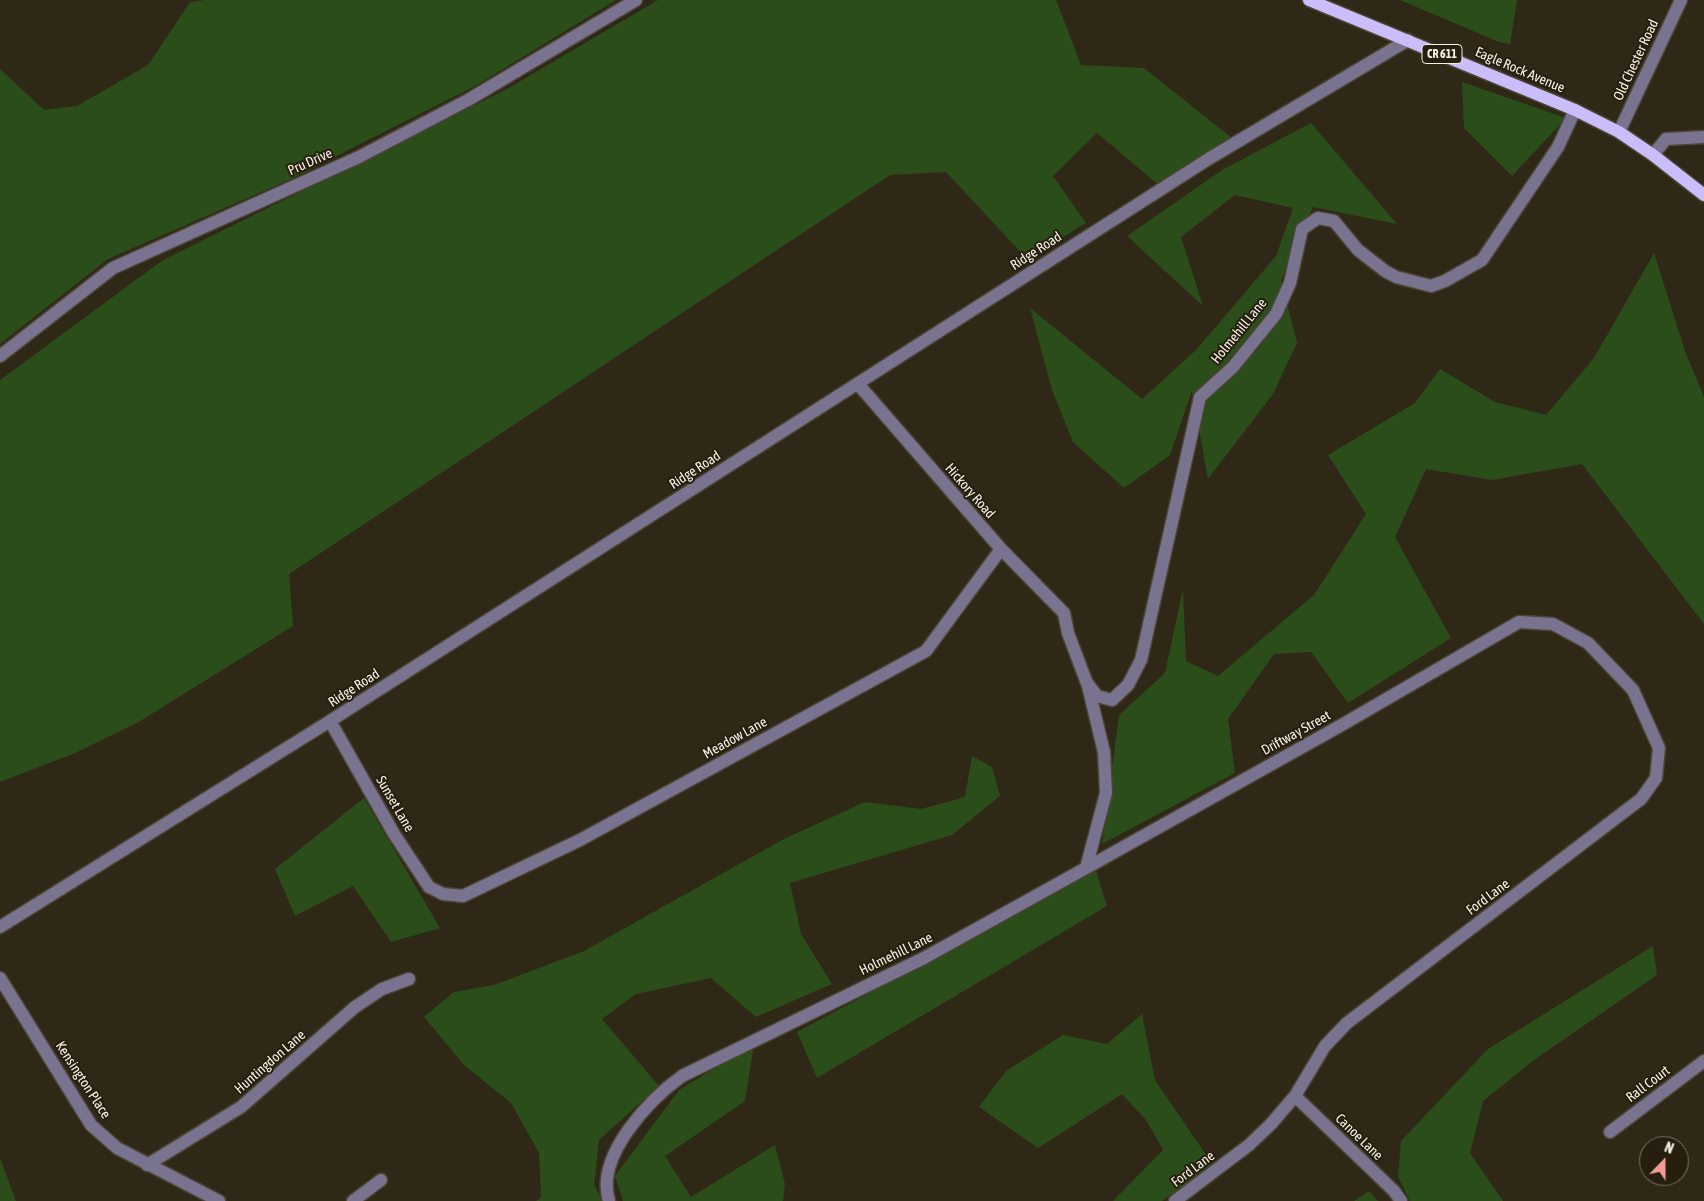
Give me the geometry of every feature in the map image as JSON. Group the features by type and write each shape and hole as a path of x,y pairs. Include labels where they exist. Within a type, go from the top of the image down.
{"main road":[{"name":"Eagle Rock Avenue","path":"1309,0 1575,110 1619,132 1652,154 1704,195"}],"street":[{"name":"Pru Drive","path":"0,356 113,268 359,157 468,100 636,0"},
{"name":"Old Chester Road","path":"1619,132 1681,0"},
{"name":"Ridge Road","path":"0,927 330,721 1210,158 1408,40"},
{"name":"Holmehill Lane","path":"1087,684 1097,696 1112,700 1128,686 1141,660 1200,397 1233,366 1276,314 1290,283 1302,229 1318,218 1334,221 1358,250 1396,277 1431,286 1445,281 1482,260 1558,147 1575,110"},
{"path":"1652,154 1666,139 1704,137"},
{"name":"Hickory Road","path":"858,384 1000,550 1064,613 1068,633 1087,684"},
{"name":"Meadow Lane","path":"443,894 463,896 580,840 926,651 1000,550"},
{"name":"Driftway Street","path":"1086,868 1340,726 1519,622"},
{"name":"Ford Lane","path":"1174,1201 1249,1145 1271,1124 1295,1096 1325,1046 1348,1023 1641,799 1656,778 1659,748 1633,690 1588,643 1553,624 1519,622"},
{"path":"1086,868 1106,793 1104,752 1087,684"},
{"name":"Sunset Lane","path":"330,721 394,834 429,887 443,894"},
{"name":"Holmehill Lane","path":"608,1201 605,1190 609,1171 623,1138 655,1098 682,1076 924,958 1086,868"},
{"name":"Kensington Place","path":"0,978 91,1125 117,1148 219,1201"},
{"name":"Huntingdon Lane","path":"147,1165 241,1108 368,998 382,989 409,979"},
{"name":"Rall Court","path":"1610,1132 1704,1061"},
{"name":"Canoe Lane","path":"1295,1096 1401,1201"},
{"path":"353,1201 381,1180"}],"green space":[{"path":"205,0 616,0 477,85 289,180 108,259 0,344 0,69 44,110 77,106 148,65 190,2"},
{"path":"658,0 1056,0 1081,65 1144,68 1242,146 1167,192 1097,133 1053,176 1086,223 1027,259 946,172 890,175 289,574 293,626 137,723 75,753 0,782 0,380 163,260 507,89"},
{"path":"1400,0 1517,0 1510,44 1499,42"},
{"path":"1462,82 1566,118 1512,176 1464,128"},
{"path":"1311,123 1397,224 1313,207 1281,280 1297,343 1273,394 1208,479 1192,391 1170,455 1124,488 1073,442 1052,390 1030,308 1142,399 1196,350 1276,256 1293,208 1235,195 1181,237 1203,306 1127,236 1222,170"},
{"path":"1654,253 1685,351 1704,397 1704,624 1582,464 1492,480 1426,469 1395,537 1451,638 1348,703 1311,652 1274,654 1228,719 1235,773 1102,844 1119,715 1165,673 1183,589 1186,661 1218,676 1314,595 1366,514 1328,455 1415,403 1440,369 1495,402 1546,415 1594,358"},
{"path":"972,756 992,767 1000,796 952,835 790,883 801,934 832,984 756,1017 711,978 636,994 602,1019 659,1086 599,1140 594,1185 602,1201 536,1201 541,1197 539,1153 511,1103 464,1065 424,1017 454,992 494,985 584,951 784,839 865,802 921,809 965,797"},
{"path":"364,798 440,928 391,942 353,886 295,916 275,869"},
{"path":"1096,871 1107,906 817,1078 797,1032"},
{"path":"1653,946 1657,975 1534,1060 1483,1101 1470,1153 1503,1201 1410,1201 1398,1177 1401,1141 1488,1049"},
{"path":"1142,1014 1155,1080 1213,1165 1162,1201 1113,1201 1163,1150 1146,1120 1122,1094 1038,1148 979,1107 1006,1071 1063,1035 1107,1044"},
{"path":"754,1044 745,1101 665,1156 691,1197 775,1145 785,1184 783,1201 623,1201 615,1176 679,1090"},
{"path":"0,1158 16,1201 0,1201"},
{"path":"1369,1191 1378,1201 1354,1201"}]}
